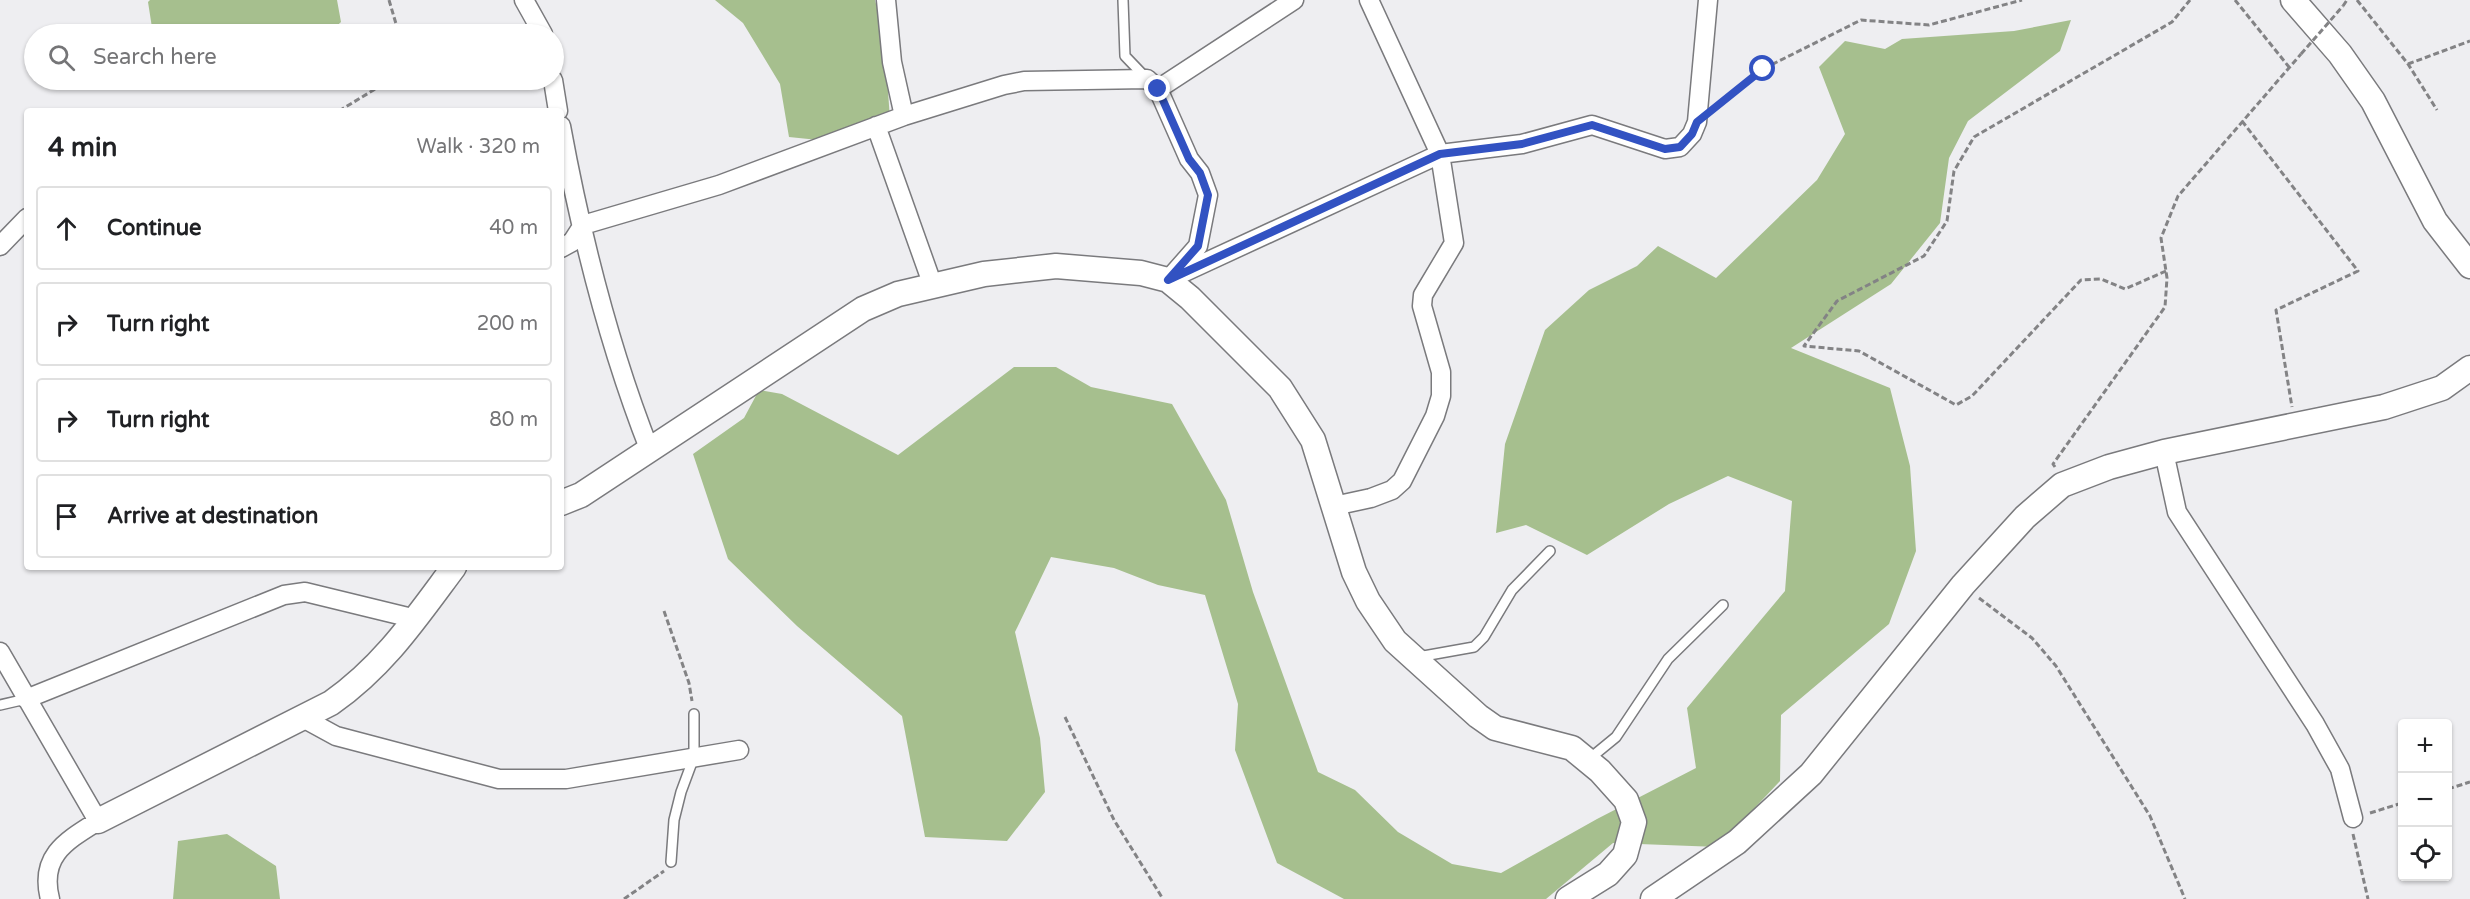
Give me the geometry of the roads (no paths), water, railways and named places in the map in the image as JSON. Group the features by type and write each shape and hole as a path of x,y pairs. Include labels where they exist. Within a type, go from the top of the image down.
{"street":[{"path":"524,0 537,24"},
{"path":"886,0 892,62 904,116"},
{"path":"564,246 572,242 583,225 719,185 904,116 1024,81 1153,84 1294,0"},
{"path":"1334,506 1371,498 1392,490 1402,482 1435,416 1441,396 1441,372 1422,306 1424,295 1454,243 1440,154 1369,0"},
{"path":"1168,280 1440,154 1522,144 1592,125 1665,149 1680,147 1692,134 1697,122 1708,0"},
{"path":"2293,0 2340,54 2373,101 2435,221 2470,266"},
{"path":"1153,84 1189,159 1200,173 1208,195 1198,246 1168,280"},
{"path":"555,90 558,108"},
{"path":"876,126 933,286"},
{"path":"564,140 583,225 634,411 650,451"},
{"path":"0,246 24,221"},
{"path":"564,502 581,495 650,451 863,309 898,294 984,274 1056,266 1141,273 1168,280 1190,298 1280,388 1313,440 1354,572 1368,601 1395,641 1478,716 1495,728 1572,748 1626,800 1634,822 1625,855 1608,874 1568,899"},
{"path":"1653,899 1737,842 1811,774 1963,585 2025,517 2062,485 2109,467 2164,452 2384,407 2442,388 2470,368"},
{"path":"2164,452 2177,512 2315,724 2340,769 2354,818"},
{"path":"50,899 47,888 49,863 66,842 98,821 331,703 357,685 384,659 452,570"},
{"path":"26,699 284,595 305,592 416,619"},
{"path":"0,652 98,821"},
{"path":"303,718 336,736 499,779 566,779 739,750"}],"lane":[{"path":"1123,0 1125,56 1153,84"},
{"path":"1414,658 1474,647 1484,637 1512,590 1550,551"},
{"path":"1588,761 1616,737 1668,659 1724,605"},
{"path":"0,705 26,699"},
{"path":"671,862 675,820 681,792 694,758 694,714"}]}
